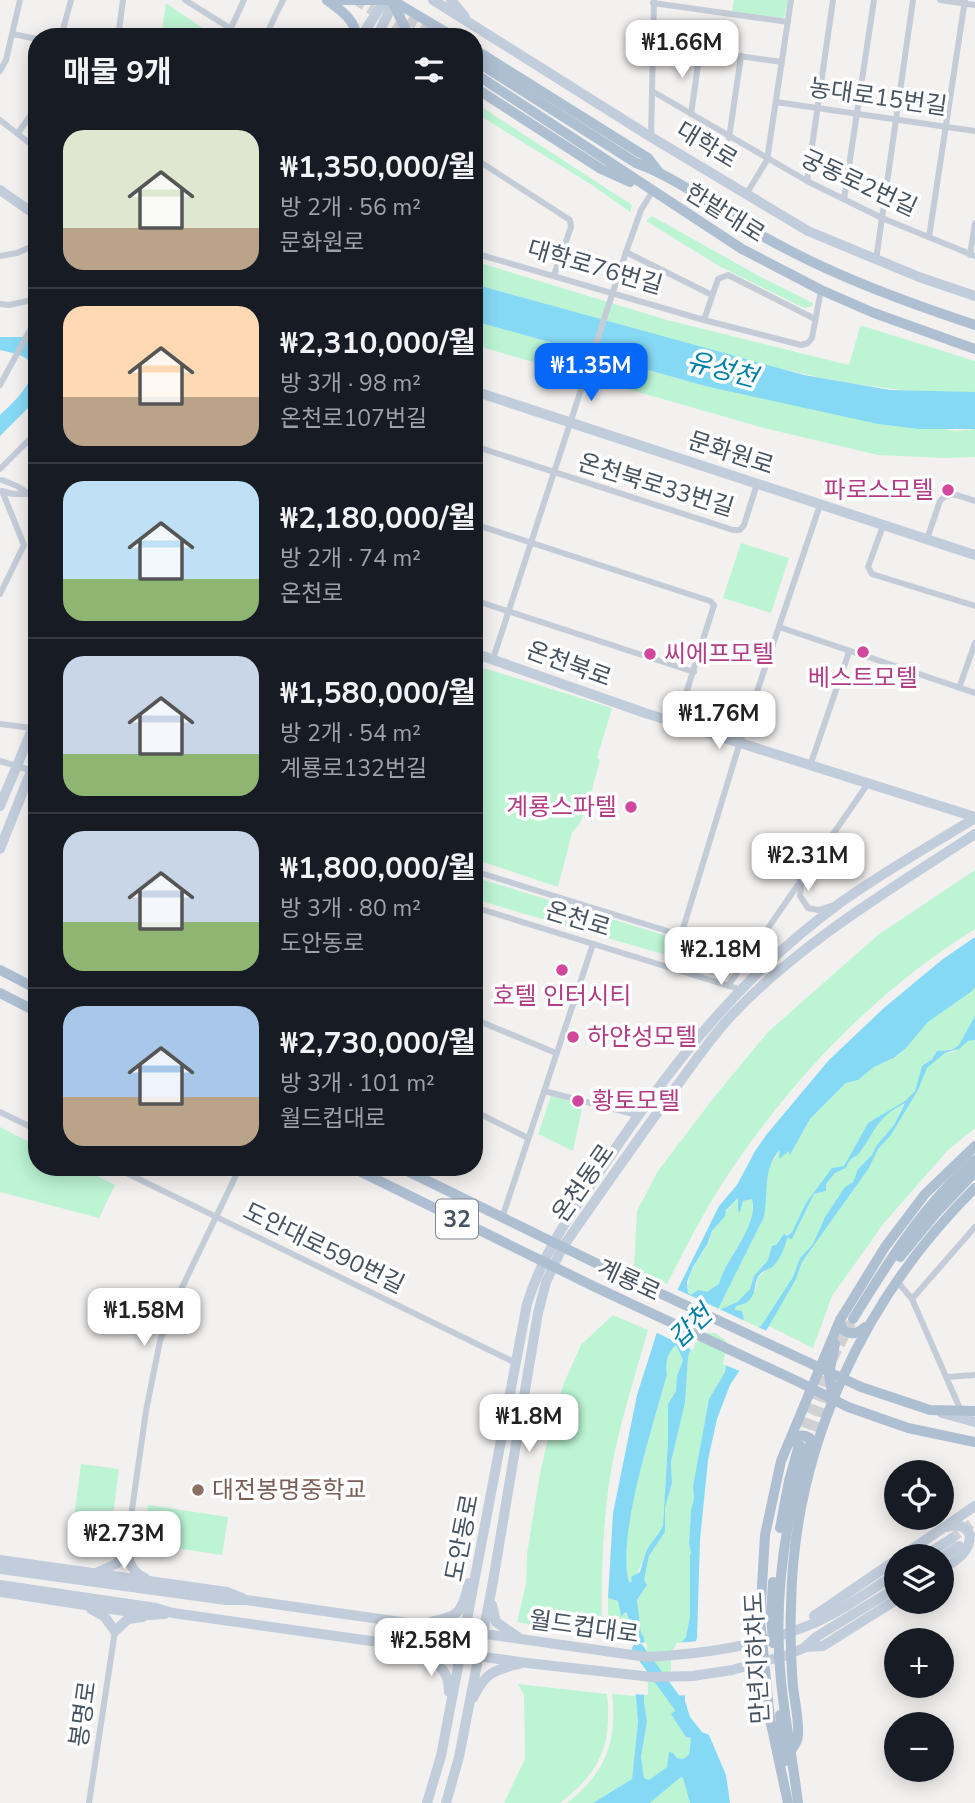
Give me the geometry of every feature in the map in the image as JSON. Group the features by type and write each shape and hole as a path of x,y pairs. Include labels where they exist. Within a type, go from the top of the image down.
{"main road":[{"path":"327,0 391,0 439,28"},
{"path":"327,0 350,18 356,28"},
{"path":"391,0 405,28"},
{"path":"483,55 648,158 658,171"},
{"name":"한밭대로","path":"483,66 636,163 658,171 764,237 813,263 975,325"},
{"name":"한밭대로","path":"483,79 742,249 821,290 874,313 975,349"},
{"path":"483,93 601,169 652,192"},
{"path":"4,971 28,982"},
{"path":"1,994 28,1008"},
{"path":"789,1803 768,1709 760,1620 765,1535 772,1497 786,1448 840,1320 893,1236 925,1194 975,1146"},
{"path":"806,1448 833,1400 860,1322 889,1260 931,1206 975,1160"},
{"path":"840,1320 842,1329 849,1334 859,1332 860,1322 889,1270 936,1213 975,1172"},
{"name":"계룡로","path":"372,1176 601,1290 833,1400 908,1428 975,1442"},
{"name":"계룡로","path":"417,1176 557,1245 842,1378 930,1410 975,1411"},
{"path":"860,1322 947,1216 975,1188"},
{"path":"833,1400 830,1368 840,1320"},
{"path":"786,1448 797,1436 805,1435 810,1438 806,1448"},
{"name":"만년지하차도","path":"798,1803 781,1680 779,1594 786,1532 806,1448"},
{"name":"만년지하차도","path":"786,1786 771,1614 780,1527 789,1481 806,1448"}],"street":[{"path":"0,71 13,34 20,0"},
{"path":"63,28 71,0"},
{"path":"119,28 123,0"},
{"path":"185,0 231,28 244,0"},
{"path":"269,28 283,0"},
{"path":"365,28 379,9 391,0"},
{"path":"380,28 391,0"},
{"name":"대학로","path":"433,0 478,28"},
{"path":"451,0 470,23"},
{"path":"747,193 767,160 791,0"},
{"path":"807,181 833,0"},
{"path":"844,199 874,0"},
{"path":"876,260 913,0"},
{"path":"940,0 975,5"},
{"path":"651,136 653,2 788,22"},
{"path":"929,237 964,2"},
{"name":"대학로","path":"483,31 808,231 876,260 975,296"},
{"path":"13,34 28,37"},
{"path":"653,44 782,62"},
{"path":"691,114 700,51"},
{"path":"729,138 741,57"},
{"name":"궁동로2번길","path":"652,92 807,181 882,218 973,255"},
{"name":"농대로15번길","path":"776,102 975,131"},
{"path":"18,133 28,119"},
{"path":"0,120 28,141"},
{"path":"483,164 570,220 571,227 554,275"},
{"path":"0,190 27,210"},
{"name":"온천북로33번길","path":"493,659 626,252 641,210 652,192"},
{"path":"973,255 975,223"},
{"path":"0,256 28,248"},
{"path":"626,252 712,295"},
{"name":"대학로76번길","path":"483,255 704,320 801,345 812,338 821,290"},
{"path":"704,320 718,279 728,275 816,319"},
{"path":"0,304 28,302"},
{"path":"0,385 28,334"},
{"name":"문화원로","path":"483,394 975,555"},
{"path":"0,469 28,441"},
{"name":"온천북로33번길","path":"483,449 733,530 740,530 744,525 757,484"},
{"path":"0,594 24,545 1,492 1,479 17,486 26,494"},
{"path":"1,492 26,494"},
{"path":"927,539 944,496 951,493 975,501"},
{"path":"671,968 740,742 820,505"},
{"path":"883,526 869,561 868,567 872,574 975,606"},
{"path":"483,527 710,601 714,611 677,722"},
{"path":"483,603 694,672"},
{"path":"779,627 975,693"},
{"path":"960,688 975,643"},
{"path":"810,766 849,652"},
{"name":"온천북로","path":"483,656 867,785 975,818"},
{"path":"0,724 28,723"},
{"path":"0,806 28,737"},
{"path":"0,761 28,769"},
{"path":"0,849 28,785"},
{"path":"728,986 867,785"},
{"name":"온천동로","path":"557,1245 637,1115 705,1027 739,989 840,903 975,818"},
{"name":"온천동로","path":"557,1245 729,1017 781,970 855,914 975,834"},
{"path":"483,874 748,956"},
{"path":"801,879 800,896 808,908 818,910 840,903"},
{"name":"온천로","path":"483,910 739,989"},
{"path":"502,1218 593,944"},
{"path":"739,989 748,999"},
{"path":"483,1023 556,1053"},
{"path":"544,1091 637,1115"},
{"path":"0,1112 28,1125"},
{"path":"483,1116 528,1138"},
{"name":"도안대로590번길","path":"132,1176 516,1363"},
{"path":"151,1581 137,1575 126,1552 146,1411 160,1341 175,1303 236,1176"},
{"path":"912,1299 975,1227"},
{"name":"도안동로","path":"446,1803 459,1757 492,1587 538,1313 549,1264 557,1245"},
{"name":"도안동로","path":"427,1803 441,1756 527,1304 536,1277 549,1264"},
{"path":"896,1280 912,1299 961,1412"},
{"path":"947,1377 975,1375"},
{"path":"930,1410 975,1422"},
{"path":"958,1437 975,1447"},
{"path":"954,1520 975,1506"},
{"path":"954,1527 961,1526 968,1531 970,1544 954,1548"},
{"path":"920,1544 940,1530"},
{"path":"954,1552 957,1547"},
{"path":"954,1549 957,1547 975,1552"},
{"path":"92,1574 106,1571 126,1552"},
{"path":"418,1624 445,1619 459,1612 470,1575 480,1558"},
{"path":"0,1560 227,1592 246,1600"},
{"path":"797,1628 884,1568"},
{"name":"월드컵대로","path":"0,1569 226,1600 246,1600 647,1657 691,1655 751,1644 812,1624 884,1581"},
{"path":"0,1585 156,1608 173,1613"},
{"path":"492,1587 492,1608 496,1622 524,1641"},
{"path":"0,1592 150,1615"},
{"name":"월드컵대로","path":"173,1613 633,1676 693,1676 755,1665 804,1648 816,1637 884,1595"},
{"path":"82,1604 104,1616 115,1631 128,1619 173,1613"},
{"path":"804,1648 823,1646 884,1608"},
{"name":"봉명로","path":"89,1803 115,1631"},
{"path":"414,1647 444,1670 449,1684 449,1710"},
{"path":"467,1710 485,1676 505,1667 527,1663"}],"green space":[{"path":"734,0 788,0 785,16 782,18 732,11"},
{"path":"166,3 203,28 162,28"},
{"path":"483,108 632,205 630,212 592,185 483,118"},
{"path":"652,216 813,303 813,306 804,308 719,266 646,221"},
{"path":"483,264 667,320 849,365 860,327 863,326 975,361 975,392 899,390 862,385 751,361 483,287"},
{"path":"483,324 705,386 956,431 975,429 975,457 878,455 764,428 483,348"},
{"path":"741,543 789,558 771,613 723,598"},
{"path":"483,668 612,708 597,758 600,760 589,800 580,823 572,833 558,887 483,862"},
{"path":"975,870 975,929 906,978 874,1005 814,1064 760,1129 726,1177 667,1284 634,1269 637,1211 658,1171 768,1032 878,935"},
{"path":"483,880 667,936 672,940 666,955 483,902"},
{"path":"975,987 973,1023 959,1045 952,1050 937,1051 932,1059 922,1066 915,1091 905,1101 894,1125 876,1146 873,1155 858,1169 853,1182 845,1187 825,1217 813,1244 800,1258 793,1277 761,1326 755,1330 745,1325 742,1314 735,1310 736,1306 755,1291 758,1278 778,1256 787,1238 798,1227 814,1194 826,1191 825,1184 835,1173 846,1168 851,1157 864,1146 880,1120 904,1103 868,1123 844,1166 832,1169 815,1191 792,1232 779,1240 750,1289 737,1302 716,1312 764,1217 768,1168 781,1149 790,1150 791,1154 810,1119 846,1083 858,1080 874,1067 895,1058 928,1022"},
{"path":"975,1040 975,1128 948,1150 884,1223 832,1296 813,1348 769,1326 796,1279 802,1262 869,1168 877,1150 891,1135 918,1090 927,1067 945,1053 954,1052 968,1041"},
{"path":"551,1096 583,1104 573,1151 538,1134"},
{"path":"0,1127 28,1141 28,1176 97,1176 115,1185 99,1218 0,1192"},
{"path":"739,1198 738,1210 743,1201 752,1199 750,1222 746,1232 719,1285 707,1292 691,1295 688,1293 688,1286 694,1266 709,1243 717,1222"},
{"path":"613,1315 648,1330 611,1471 604,1527 602,1636 517,1622 526,1584 527,1554 551,1424 564,1383 581,1345"},
{"path":"706,1329 731,1340 725,1372 709,1399 693,1486 689,1544 690,1616 686,1637 675,1651 672,1699 686,1737 691,1738 689,1756 669,1759 667,1767 649,1780 644,1778 641,1757 647,1722 644,1701 644,1637 641,1633 637,1600 647,1585 644,1580 649,1556 665,1532 665,1508 672,1483 671,1462 685,1403 688,1358 692,1342"},
{"path":"676,1345 683,1360 677,1376 676,1391 668,1404 663,1525 647,1550 635,1577 629,1582 626,1562 632,1509 667,1374 667,1358"},
{"path":"81,1464 119,1469 110,1538 72,1533"},
{"path":"148,1505 228,1517 222,1555 142,1543"},
{"path":"608,1598 618,1601 621,1615 625,1612 630,1622 632,1640 608,1638"},
{"path":"518,1684 607,1694 608,1728 601,1756 585,1780 560,1803 504,1803 525,1759 524,1695"},
{"path":"612,1694 636,1696 638,1722 632,1779 593,1803 567,1803 591,1780 606,1755 613,1727"},
{"path":"678,1776 683,1778 690,1803 650,1803 651,1787"}],"water":[{"name":"유성천","path":"483,286 804,375 890,390 975,392 975,429 919,429 878,424 705,386 483,324"},
{"path":"0,337 28,337 28,360 14,353 0,350"},
{"path":"28,383 28,408 0,436 0,415"},
{"path":"975,937 975,987 928,1022 894,1058 874,1067 858,1080 846,1083 810,1119 790,1155 789,1151 779,1159 780,1150 774,1157 768,1173 764,1217 717,1311 737,1302 750,1289 754,1276 768,1260 772,1246 776,1245 784,1234 787,1236 792,1232 806,1203 832,1168 844,1166 868,1123 905,1101 915,1091 922,1066 932,1059 937,1051 952,1050 959,1045 975,1016 975,1040 968,1041 959,1049 945,1053 927,1068 918,1090 891,1135 878,1149 869,1168 802,1262 796,1279 769,1326 730,1385 717,1419 708,1460 700,1540 697,1638 685,1670 685,1701 690,1717 702,1732 709,1735 726,1775 730,1803 690,1803 683,1778 678,1776 651,1787 650,1803 593,1803 632,1779 638,1722 630,1622 626,1612 621,1616 618,1601 608,1598 613,1513 637,1395 658,1329 719,1206 737,1185 767,1134 829,1060 885,1007 943,959","holes":["905,1103 894,1125 858,1169 853,1182 845,1187 825,1217 813,1244 800,1258 793,1277 761,1326 755,1330 745,1325 742,1311 735,1310 736,1306 749,1301 760,1274 777,1261 787,1238 792,1239 814,1194 826,1191 826,1184 835,1173 846,1168 882,1119","738,1198 740,1212 743,1201 752,1199 751,1220 719,1284 707,1292 698,1290 691,1295 688,1293 687,1282 693,1267 712,1231 725,1216 726,1210","706,1329 717,1330 731,1341 725,1372 709,1399 693,1486 689,1544 690,1616 686,1637 675,1651 672,1699 675,1711 671,1714 686,1737 691,1738 689,1755 683,1759 669,1752 667,1767 649,1780 644,1778 641,1757 647,1722 644,1701 644,1637 641,1633 637,1600 647,1585 644,1580 649,1556 665,1532 665,1508 672,1483 671,1462 685,1403 688,1358 692,1343","676,1345 683,1360 677,1376 676,1391 668,1404 663,1525 646,1551 640,1572 631,1577 632,1582 629,1582 626,1562 632,1509 667,1374 667,1358"]}],"pier":[{"path":"674,1288 769,1332 742,1372 723,1364 727,1342 716,1333 707,1333 695,1344 693,1350 653,1331"},
{"path":"699,1641 688,1671 689,1695 669,1696 672,1651 677,1643"},
{"path":"628,1642 647,1643 648,1695 633,1694"}],"waterway":[{"name":"갑천","path":"638,1649 681,1708"},
{"path":"640,1803 680,1770"}],"tunnel":[{"path":"356,0 401,28"},
{"path":"395,11 423,28"},
{"path":"800,1442 831,1362 853,1319"},
{"path":"808,1445 825,1394"},
{"path":"951,1539 975,1521"}],"place":[{"name":"파로스모텔","path":"948,490"},
{"name":"베스트모텔","path":"863,652"},
{"name":"씨에프모텔","path":"650,654"},
{"name":"계룡스파텔","path":"631,807"},
{"name":"호텔 인터시티","path":"562,970"},
{"name":"하얀성모텔","path":"573,1037"},
{"name":"황토모텔","path":"578,1101"},
{"name":"대전봉명중학교","path":"198,1490"}]}
